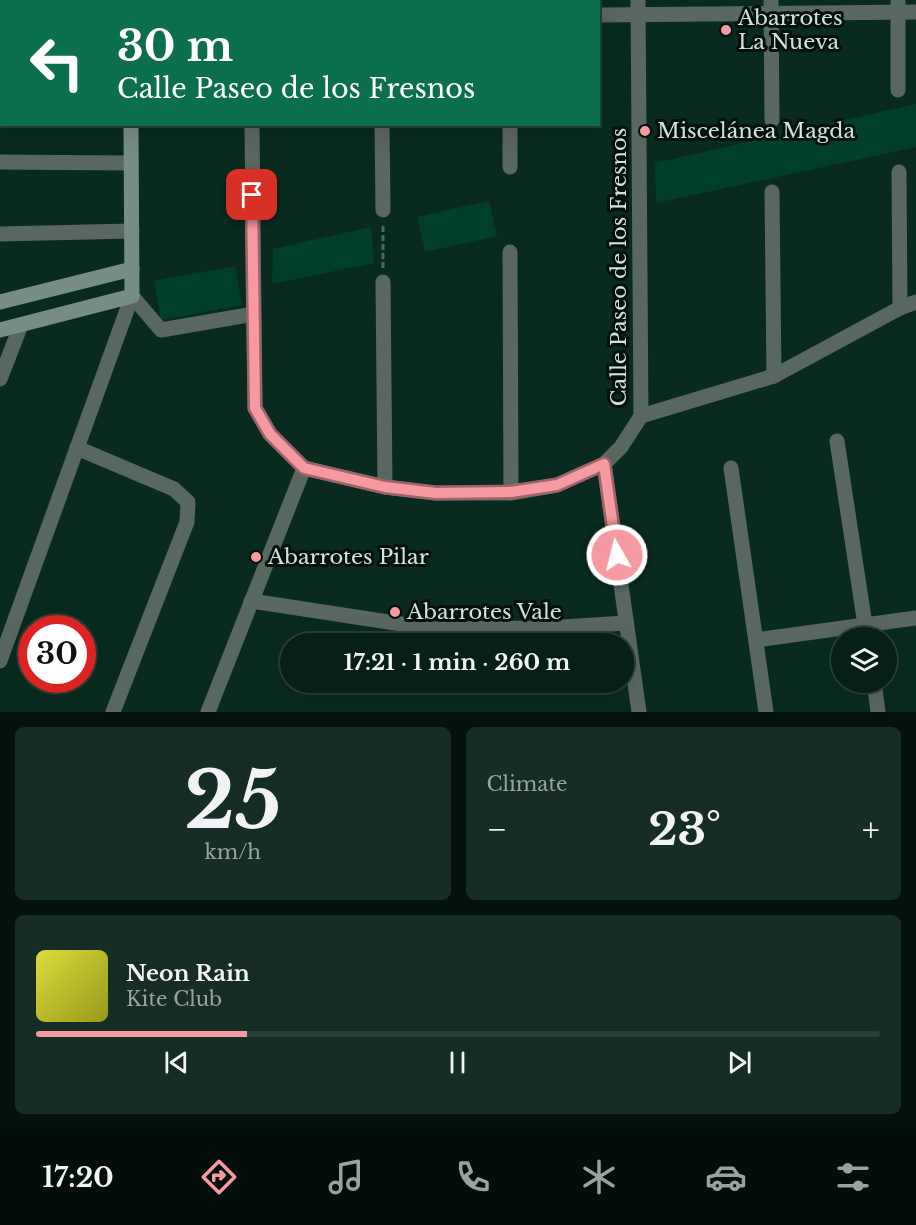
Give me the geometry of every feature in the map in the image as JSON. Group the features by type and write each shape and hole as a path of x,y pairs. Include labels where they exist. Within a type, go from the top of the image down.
{"street":[{"path":"898,6 898,90"},
{"path":"600,15 639,7 898,6 916,12"},
{"name":"Calle Paseo de los Fresnos","path":"304,468 385,487 436,493 511,492 557,485 604,464 621,447 641,416 639,7"},
{"path":"771,7 772,120"},
{"path":"0,661 132,296 131,126"},
{"path":"208,712 304,468 270,434 255,408 252,126"},
{"path":"382,126 383,210"},
{"path":"510,126 510,167"},
{"path":"0,162 131,164"},
{"path":"899,172 900,308"},
{"path":"772,192 774,376"},
{"path":"0,234 132,231"},
{"path":"510,252 511,492"},
{"path":"0,302 132,269"},
{"path":"383,282 385,487"},
{"path":"132,296 161,330 254,314"},
{"path":"0,330 132,296"},
{"path":"641,416 774,376 900,308 916,302"},
{"path":"0,379 21,325"},
{"path":"837,441 865,627"},
{"path":"77,448 174,489 188,502 188,522 113,712"},
{"path":"604,464 639,712"},
{"path":"731,468 766,712"},
{"path":"251,601 434,629 546,628 626,623"},
{"path":"881,627 916,618"},
{"path":"756,640 831,634"},
{"path":"875,693 878,712"}],"path":[{"path":"383,210 383,282"}],"green space":[{"path":"916,104 916,147 656,203 655,163"},
{"path":"489,201 497,236 425,252 417,217"},
{"path":"371,227 374,263 272,284 273,249"},
{"path":"235,266 242,305 161,320 154,281"}],"place":[{"name":"Abarrotes La Nueva","path":"726,30"},
{"name":"Miscelánea Magda","path":"645,131"},
{"name":"Abarrotes Pilar","path":"256,557"},
{"name":"Abarrotes Vale","path":"395,612"}],"route":[{"path":"252,195 255,408 270,434 304,468 385,487 436,493 511,492 557,485 604,464 617,555"}]}
